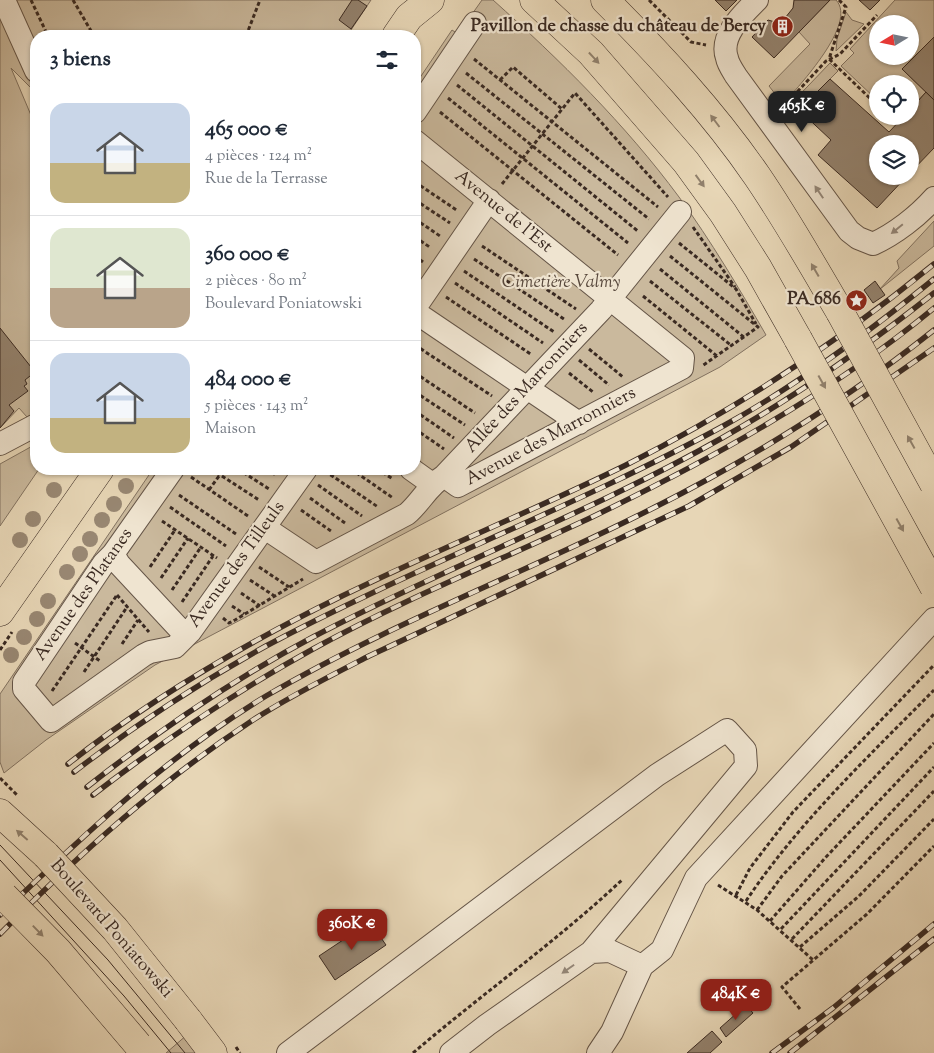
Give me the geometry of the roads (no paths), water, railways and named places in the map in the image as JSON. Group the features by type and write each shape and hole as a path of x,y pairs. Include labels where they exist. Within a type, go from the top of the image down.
{"main road":[{"path":"406,18 430,0"},
{"path":"534,0 590,53 638,105 686,162 723,213 758,268 934,587"},
{"path":"605,0 669,67 708,112 756,175 798,238 934,484"},
{"path":"0,612 96,475"},
{"name":"Boulevard Poniatowski","path":"0,813 46,855 115,929 214,1053"},
{"path":"2,894 58,951 141,1049"}],"street":[{"path":"4,0 30,57"},
{"path":"757,0 735,22 718,46 736,76 849,231 858,238 873,244 886,238 921,213 934,198"},
{"path":"437,79 475,23"},
{"name":"Avenue de l'Est","path":"421,146 610,299 683,363"},
{"path":"421,299 489,200"},
{"name":"Allée des Marronniers","path":"438,480 528,388 559,350 610,299 659,239"},
{"path":"421,316 579,423"},
{"name":"Avenue des Marronniers","path":"438,480 458,486 579,423 683,363"},
{"path":"0,444 30,427"},
{"path":"265,528 316,562 407,514 420,503 438,480 421,473"},
{"name":"Avenue des Platanes","path":"177,475 106,562 24,682 24,689 45,715 118,673 150,652 175,646 186,636"},
{"name":"Avenue des Tilleuls","path":"186,636 265,528 310,475"},
{"path":"106,562 119,564 186,636"},
{"path":"598,1053 612,1032 642,966 662,950 696,878 934,619"},
{"path":"288,1053 657,775 727,730 745,750 746,766 591,952 487,1025 451,1053"},
{"path":"591,952 610,951 642,966"}],"tram line":[{"path":"0,845 108,960 185,1053"},
{"path":"0,860 124,996 171,1053"}],"railway":[{"path":"68,764 133,716 201,672 306,614 377,579 626,465 707,421 786,373 824,347 934,264"},
{"path":"74,772 168,705 266,646 380,589 612,483 669,455 753,409 807,375 934,279"},
{"path":"87,787 196,707 283,653 415,586 621,491 750,422 831,370 934,293"},
{"path":"93,795 146,755 200,718 256,682 313,649 415,598 634,497 768,424 853,369 934,308"},
{"path":"0,915 127,798 194,744 266,696 354,648 582,543 668,501 747,457 824,410 934,330"},
{"path":"0,934 59,876 121,820 185,768 267,711 310,686 369,656 689,506 791,447 934,348"},
{"path":"772,1053 833,1008 934,924"},
{"path":"790,1053 934,939"}],"place":[{"name":"Pavillon de chasse du château de Bercy","path":"782,27"},
{"name":"PA_686","path":"857,300"}],"park label":[{"name":"Cimetière Valmy","path":"561,283"}]}
